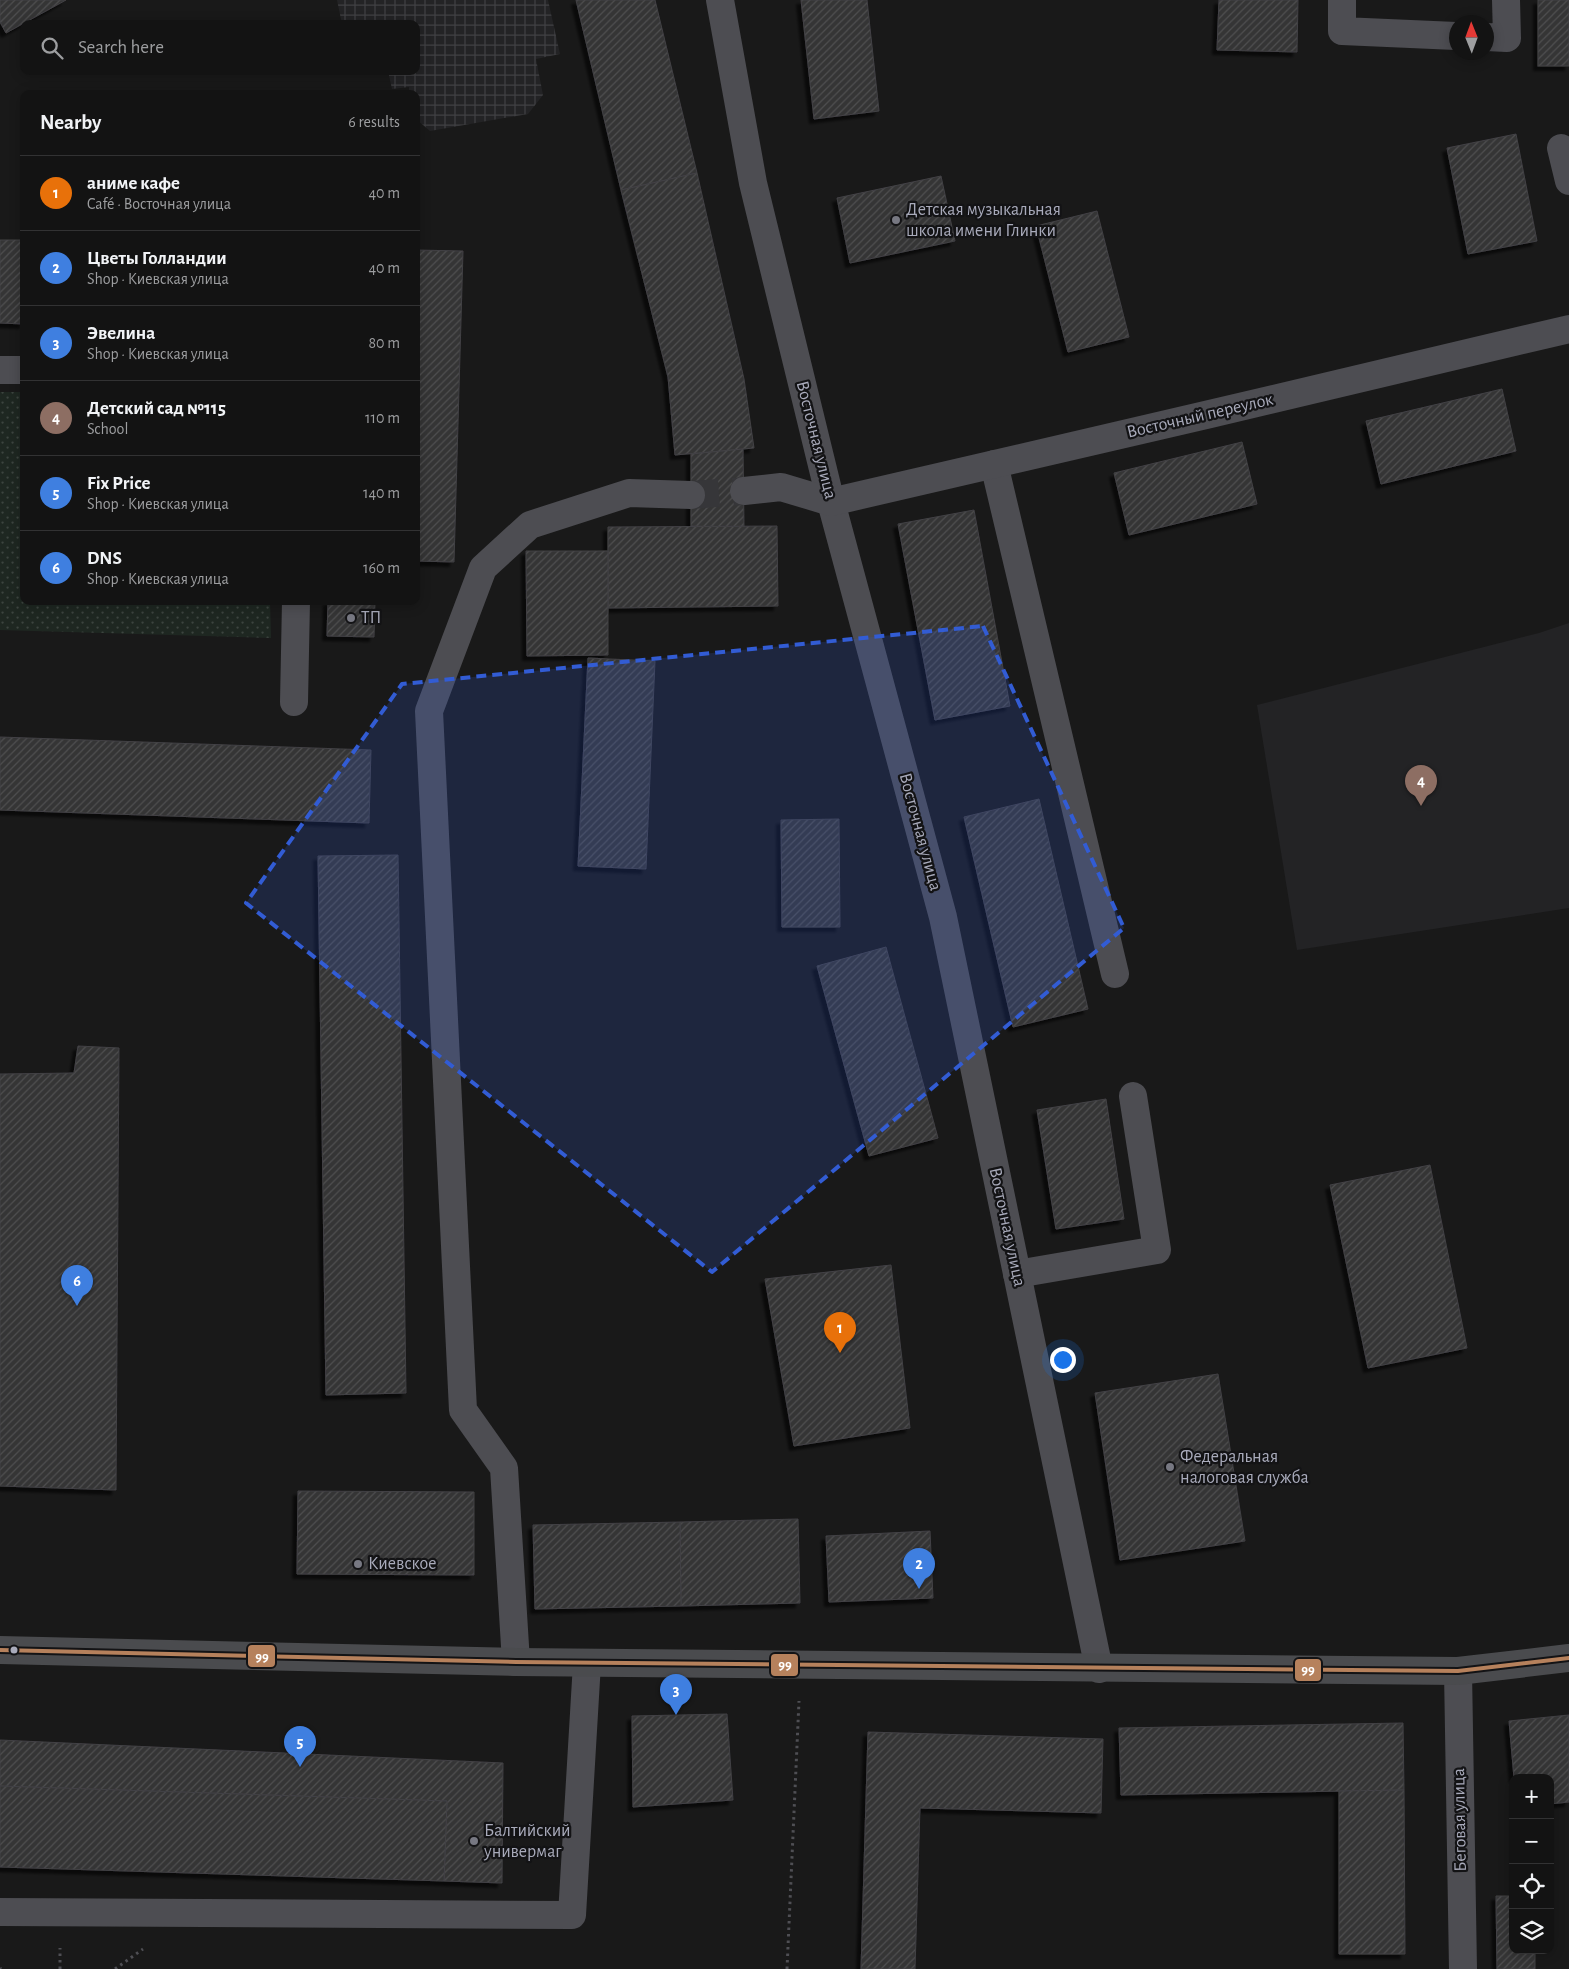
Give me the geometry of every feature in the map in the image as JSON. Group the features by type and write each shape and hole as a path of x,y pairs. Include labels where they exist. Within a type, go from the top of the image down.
{"main road":[{"path":"0,1650 516,1662 1458,1671 1569,1658"}],"street":[{"name":"Восточная улица","path":"720,0 753,183 831,502 943,917 1099,1669"},
{"path":"1342,0 1342,31 1449,36"},
{"path":"1494,37 1507,38 1506,0"},
{"path":"1562,148 1569,181"},
{"name":"Восточный переулок","path":"831,502 1569,329"},
{"path":"0,370 20,370"},
{"path":"994,464 1115,974"},
{"path":"744,491 781,487 831,502"},
{"path":"516,1662 504,1468 463,1410 429,711 483,568 530,525 629,493 691,495"},
{"path":"294,702 296,605"},
{"path":"1017,1274 1157,1250 1133,1096"},
{"path":"0,1912 572,1915 587,1663"},
{"name":"Беговая улица","path":"1458,1671 1463,1969"}],"path":[{"path":"787,1969 801,1666"}],"highlighted area":[{"path":"983,626 1124,928 712,1272 246,903 402,684"}],"shaded area":[{"path":"337,0 548,0 560,54 536,59 543,95 528,114 430,131 420,122 420,90 409,90 409,87 392,89 389,75 420,75 420,20 341,20"},
{"path":"0,392 20,392 20,605 270,605 271,638 0,630"},
{"path":"1569,623 1569,908 1297,950 1257,705 1539,633"}],"building":[{"path":"0,0 66,0 30,20 20,20 20,25 6,33 0,22"},
{"path":"576,0 655,0 697,173 621,190"},
{"path":"801,0 867,0 879,111 814,119"},
{"path":"1219,0 1298,0 1297,52 1217,50"},
{"path":"1538,0 1569,0 1569,66 1538,66"},
{"path":"1516,134 1537,241 1468,254 1447,148"},
{"path":"697,173 744,379 754,448 675,455 668,377 621,190"},
{"name":"Детская музыкальная школа имени Глинки","path":"941,176 955,241 850,263 837,198"},
{"path":"1097,211 1129,337 1068,352 1036,226"},
{"path":"0,240 20,240 20,324 0,323"},
{"path":"420,250 463,251 454,562 420,561"},
{"path":"1502,389 1516,451 1381,484 1366,421"},
{"path":"1242,442 1257,504 1129,535 1114,473"},
{"path":"743,449 744,527 691,526 691,454"},
{"path":"974,510 1010,706 935,720 898,524"},
{"path":"777,526 778,606 608,608 608,527"},
{"path":"526,551 608,551 608,655 527,656"},
{"name":"ТП","path":"328,605 375,605 374,637 327,636"},
{"path":"588,658 655,661 646,869 578,866"},
{"path":"0,737 371,750 369,823 0,810"},
{"path":"1039,799 1088,1009 1013,1027 964,817"},
{"path":"839,819 840,927 782,927 781,820"},
{"path":"398,855 406,1393 326,1395 318,856"},
{"path":"886,947 938,1138 869,1156 817,966"},
{"path":"78,1046 119,1048 116,1490 0,1486 0,1074 74,1073"},
{"path":"1106,1099 1124,1219 1056,1229 1037,1110"},
{"path":"1430,1165 1467,1348 1368,1368 1330,1185"},
{"path":"891,1265 910,1428 794,1446 765,1279"},
{"name":"Федеральная налоговая служба","path":"1218,1374 1245,1541 1120,1560 1095,1393"},
{"path":"298,1491 474,1492 474,1575 297,1574"},
{"path":"798,1519 800,1603 681,1606 680,1522"},
{"path":"680,1522 681,1606 535,1609 533,1525"},
{"path":"930,1531 933,1598 829,1602 826,1536"},
{"path":"727,1714 733,1800 633,1807 632,1716"},
{"path":"1569,1715 1569,1802 1554,1804 1554,1774 1514,1774 1509,1721"},
{"path":"1403,1723 1404,1790 1121,1795 1119,1728"},
{"path":"868,1732 1103,1739 1101,1813 920,1808 915,1969 861,1969"},
{"name":"Балтийский универмаг","path":"0,1740 503,1763 502,1883 444,1881 447,1801 0,1786"},
{"path":"0,1786 447,1801 444,1881 0,1867"},
{"path":"1404,1790 1405,1954 1339,1954 1339,1791"},
{"path":"1496,1896 1509,1896 1509,1954 1535,1954 1535,1969 1497,1969"}],"tunnel":[{"path":"691,495 744,491"}],"transit line":[{"name":"99","path":"0,1650 516,1662 1458,1671 1569,1658"}],"place":[{"name":"Детская музыкальная школа имени Глинки","path":"896,220"},
{"name":"ТП","path":"351,618"},
{"name":"Детский сад №115","path":"1421,806"},
{"name":"DNS","path":"77,1306"},
{"name":"аниме кафе","path":"840,1353"},
{"name":"Федеральная налоговая служба","path":"1170,1467"},
{"name":"Киевское","path":"358,1564"},
{"name":"Цветы Голландии","path":"919,1589"},
{"name":"Эвелина","path":"676,1715"},
{"name":"Fix Price","path":"300,1767"},
{"name":"Балтийский универмаг","path":"474,1841"}]}
